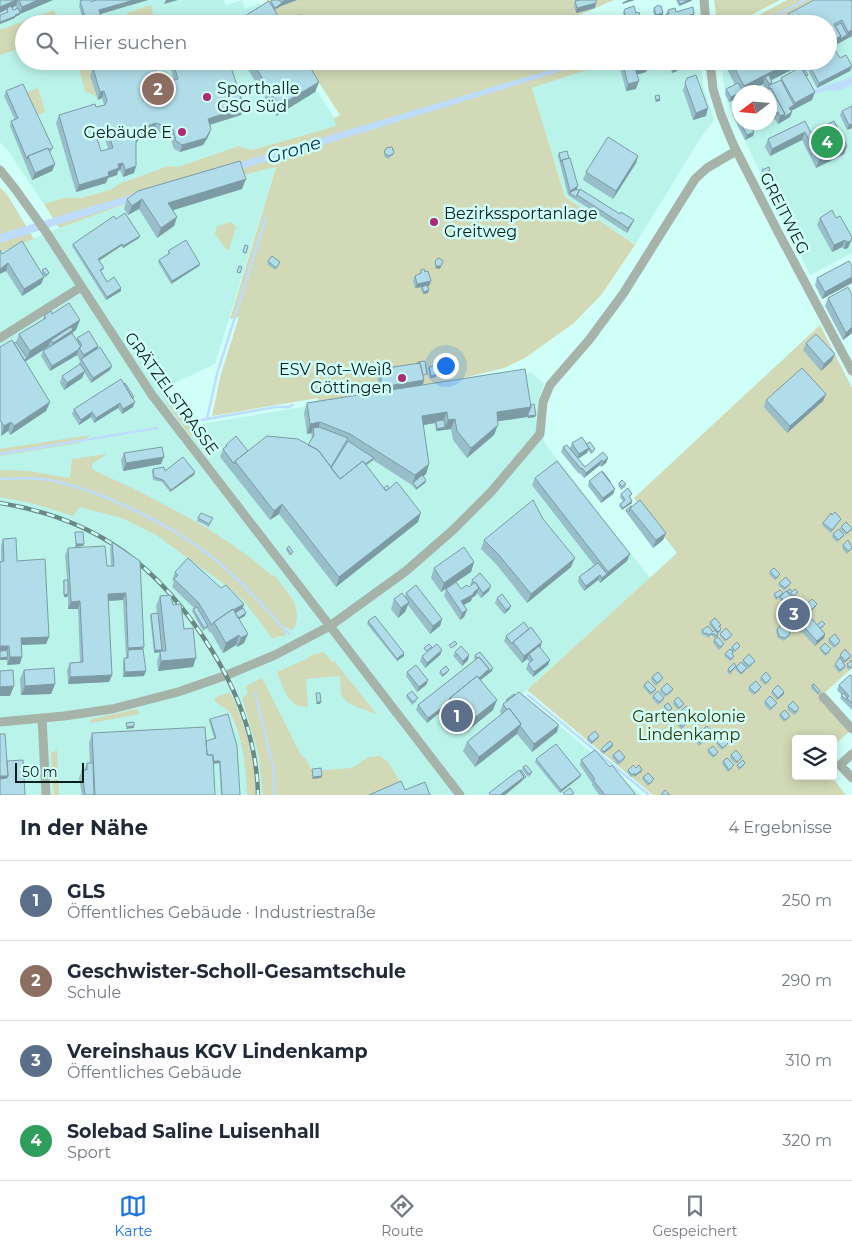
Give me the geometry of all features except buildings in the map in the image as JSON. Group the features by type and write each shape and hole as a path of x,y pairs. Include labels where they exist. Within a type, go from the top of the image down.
{"street":[{"path":"704,0 705,15"},
{"name":"GREITWEG","path":"711,70 713,88 721,115 736,151 852,371"},
{"path":"0,722 112,709 178,692 227,675 275,655 330,626 406,571 453,530 491,492 540,434 543,402 550,385 589,340 623,294 652,250 690,185 708,168 736,151"},
{"name":"GRÄTZELSTRASSE","path":"0,170 46,232 152,396 460,795"},
{"path":"0,338 81,287"},
{"path":"823,697 852,729"},
{"path":"42,718 46,795"},
{"path":"852,754 837,764 852,778"}],"shaded area":[{"path":"0,0 224,0 226,5 242,0 245,9 258,4 263,5 269,15 15,15 15,70 304,70 334,118 337,126 250,150 238,146 178,167 168,166 119,184 110,190 81,198 64,198 44,204 0,142"},
{"path":"822,0 852,0 852,253 810,275 740,130 777,130 777,85 732,85 732,114 725,94 722,70 837,70 837,15 794,15"},
{"path":"587,70 701,70 704,89 714,120 700,139 635,245 565,197 532,88"},
{"path":"276,166 215,364 164,388 194,431 193,429 201,424 380,394 531,372 544,384 538,401 536,421 546,445 650,578 522,694 642,795 0,795 0,252 134,201"}],"green space":[{"path":"266,0 614,0 579,15 275,15"},
{"path":"714,0 780,0 751,15 716,15"},
{"path":"787,0 822,0 794,15 759,15"},
{"path":"151,5 154,15 128,15 127,13"},
{"path":"54,10 56,15 40,15"},
{"path":"15,24 15,50 0,55 0,30"},
{"path":"80,70 108,70 90,76 97,97 85,91"},
{"name":"Bezirkssportanlage Greitweg","path":"311,70 587,70 532,88 565,197 635,245 602,294 574,323 525,358 504,368 422,388 319,402 318,398 212,416 221,374 239,317 230,319 276,167 134,201 59,228 44,204 64,198 81,198 110,190 119,184 168,166 178,167 238,146 251,150 336,126 334,118 340,115"},
{"path":"38,88 45,112 33,117 23,94"},
{"path":"0,187 8,196 34,239 0,252"},
{"path":"231,222 236,227 227,250 215,234 217,226"},
{"name":"Gartenkolonie Lindenkamp","path":"820,325 852,388 852,668 820,697 851,730 837,742 837,735 792,735 792,780 834,780 846,795 653,795 527,690 677,553 634,498"},
{"path":"164,400 193,429 198,437 192,437 189,434"},
{"path":"91,435 79,443 0,456 0,449"},
{"path":"107,454 92,464 92,469 194,521 242,552 272,576 274,575 295,606 297,620 294,628 291,630 286,627 283,628 286,636 279,636 273,639 244,601 231,589 156,535 122,518 80,507 73,516 32,503 0,497 0,470 28,471 70,478 72,459"},
{"path":"324,652 332,662 334,661 375,714 346,701 341,693 340,676 306,679 308,707 295,704 290,700 277,672 309,658 309,656"},
{"path":"262,678 301,755 306,759 312,771 352,768 369,757 380,756 388,762 402,785 378,795 263,795 259,757 242,697 248,694 246,686"},
{"path":"230,692 249,742 254,768 256,795 247,795 243,753 235,723 231,714 217,703 214,698"},
{"path":"137,709 140,714 90,722 92,719"},
{"path":"57,750 59,795 54,795 51,753"}],"water":[{"name":"Grone","path":"550,70 565,70 0,243 0,234"},
{"path":"803,71 814,90 852,77 852,85 838,91 828,90 810,96"}],"waterway":[{"path":"777,15 805,0"},
{"path":"196,421 207,419 217,374 266,218"},
{"path":"207,419 292,405"},
{"path":"0,454 157,428"},
{"path":"0,479 37,478 71,485 118,503 166,526 208,554 225,568 289,634"},
{"path":"255,693 273,766 274,795"},
{"path":"528,695 649,795"}],"railway":[{"path":"0,503 35,510 96,534 123,551 170,593 211,649 238,701 250,737 257,775 258,795"}],"place":[{"name":"Geschwister-Scholl-Gesamtschule","path":"158,89"},
{"name":"Sporthalle GSG Süd","path":"207,97"},
{"name":"Gebäude E","path":"182,132"},
{"name":"Solebad Saline Luisenhall","path":"827,142"},
{"name":"Bezirkssportanlage Greitweg","path":"434,222"},
{"name":"ESV Rot–Weìß Göttingen","path":"402,378"},
{"name":"Vereinshaus KGV Lindenkamp","path":"794,614"},
{"name":"GLS","path":"457,716"}]}
